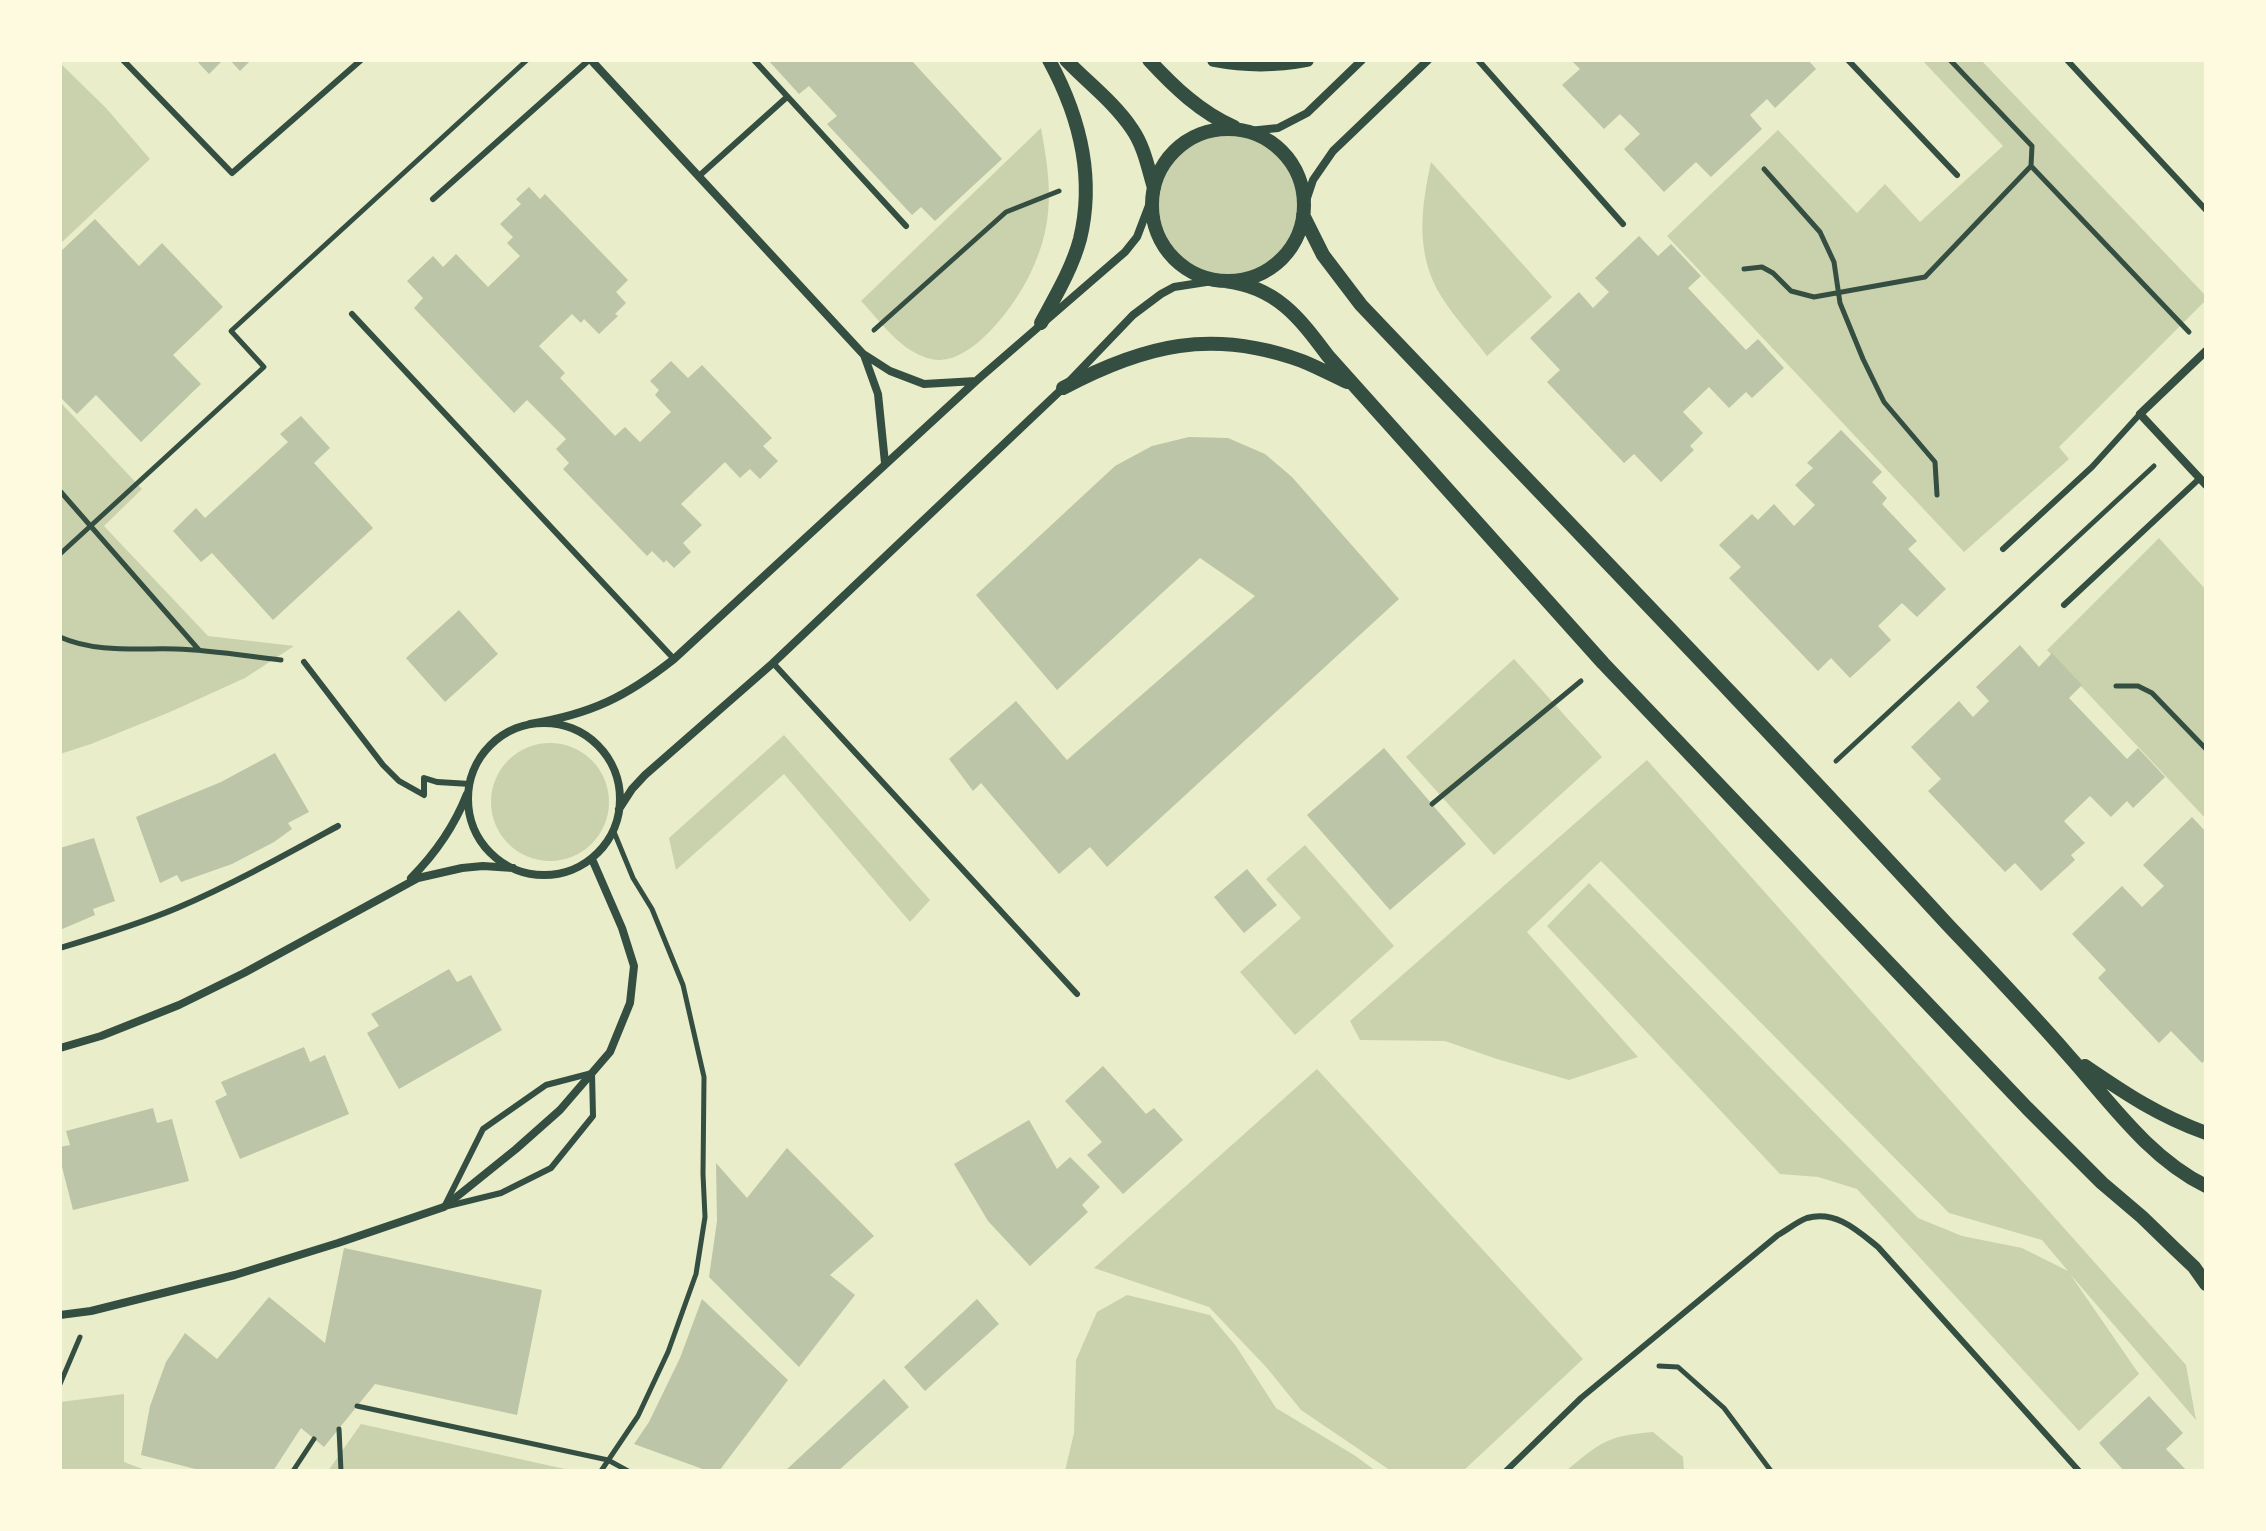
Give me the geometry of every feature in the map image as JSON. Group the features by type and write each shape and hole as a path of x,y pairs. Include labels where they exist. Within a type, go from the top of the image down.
{"street":[{"path":"590,60 864,355 878,394 885,463"},
{"path":"1041,323 1069,269 1079,240 1085,211 1086,180 1075,117 1049,60"},
{"path":"60,1048 101,1036 179,1005 379,901 405,884 444,840 470,787 476,767 488,748 508,733 530,724 560,719 603,705 643,683 674,659 885,463 1125,252 1137,237 1154,192 1145,157 1132,128 1066,60"},
{"path":"1149,60 1175,88 1218,120 1278,147 1293,164 1301,185 1303,211 1323,255 1361,305 1815,780 2139,1135 2184,1173 2206,1186"},
{"path":"1214,60 1260,65 1307,60"},
{"path":"1362,60 1307,113 1278,128 1204,132 1184,143 1168,158 1157,178 1152,207 1157,230 1169,251 1176,260 1196,273 1243,283 1263,291 1300,318 1328,356 1603,663 2037,1119 2194,1267 2206,1284"},
{"path":"619,809 645,775 773,663 1063,388 1133,315 1174,287 1258,275 1285,256 1297,237 1313,180 1333,151 1428,60"},
{"path":"1063,388 1119,361 1165,347 1190,344 1273,352 1302,361 1354,385"},
{"path":"2203,482 2140,414 2206,351"},
{"path":"864,355 890,371 924,384 976,381"},
{"path":"405,884 430,874 493,866 535,875 558,875 582,866 601,851 613,831 619,809 620,797 611,763 586,736 565,726 530,724"},
{"path":"470,787 470,813 478,836 493,855 513,868"},
{"path":"60,1315 91,1311 235,1275 444,1207 516,1149 560,1110 610,1052 630,1003 634,966 622,928 592,859"},
{"path":"2069,1055 2138,1102 2176,1122 2206,1133"}],"lane":[{"path":"123,60 232,173 361,60"},
{"path":"433,199 590,60"},
{"path":"754,60 906,226"},
{"path":"1478,60 1623,224"},
{"path":"1848,60 1957,175"},
{"path":"2067,60 2206,210"},
{"path":"699,176 787,97"},
{"path":"352,314 674,659"},
{"path":"2003,549 2092,467 2140,414"},
{"path":"2064,605 2203,482"},
{"path":"304,662 383,765 399,781 424,795 424,778 470,787"},
{"path":"773,663 1077,994"},
{"path":"60,948 175,909 244,877 338,826"},
{"path":"592,1073 593,1116 551,1168 501,1193 444,1207 483,1129 546,1085 592,1073"},
{"path":"1506,1471 1581,1398 1778,1235 1808,1218 1834,1217 1859,1231 1878,1247 2079,1471"}],"path":[{"path":"60,554 264,367 231,331 527,60"},
{"path":"1744,269 1762,267 1791,291 1814,297 1925,277 2031,166 2032,146 1950,60"},
{"path":"2031,166 2195,339"},
{"path":"1764,169 1820,232 1834,262 1838,293 1849,325 1884,402 1935,462 1937,495"},
{"path":"857,346 1006,212 1086,180"},
{"path":"1815,780 2173,449"},
{"path":"60,491 200,651"},
{"path":"60,637 94,646 200,651 304,662"},
{"path":"1432,804 1603,663"},
{"path":"2116,686 2138,686 2152,693 2206,749"},
{"path":"601,1471 638,1416 668,1352 696,1274 705,1217 704,1077 683,985 652,909 633,878 613,831"},
{"path":"60,1384 91,1311"},
{"path":"1654,1366 1678,1367 1724,1408 1771,1471"},
{"path":"357,1406 608,1460 628,1471"},
{"path":"339,1429 341,1471"},
{"path":"293,1471 314,1439"}],"green space":[{"path":"1922,60 1981,60 2206,296 2206,300 2059,447 2069,459 1964,552 1667,236 1778,130 1857,213 1885,184 1920,222 2003,146"},
{"path":"60,63 106,108 150,159 60,244"},
{"path":"1041,128 1048,181 1048,213 1040,251 1024,285 990,331 961,354 946,359 931,359 910,350 861,301"},
{"path":"1229,135 1256,140 1279,155 1294,178 1299,205 1294,232 1279,255 1256,270 1229,275 1202,270 1179,255 1164,232 1159,205 1164,178 1179,155 1202,140"},
{"path":"1431,162 1552,297 1487,356 1441,296 1427,264 1422,230"},
{"path":"60,402 142,489 104,526 208,636 294,646 245,678 170,712 60,754"},
{"path":"2159,538 2206,590 2206,819 2047,650"},
{"path":"1514,659 1602,757 1494,855 1406,757"},
{"path":"784,735 930,900 910,922 784,774 676,870 669,838"},
{"path":"550,743 573,748 592,760 604,779 609,802 604,825 592,844 573,856 550,861 527,856 508,844 496,825 491,802 496,779 508,760 527,748"},
{"path":"1647,760 2186,1365 2196,1420 2070,1274 2139,1374 2079,1431 1857,1189 1818,1177 1780,1174 1547,926 1589,883 1918,1218 1962,1236 2022,1248 2068,1271 2042,1240 1949,1213 1601,861 1527,932 1638,1057 1569,1080 1445,1041 1360,1040 1350,1021"},
{"path":"1305,845 1394,946 1295,1035 1240,972 1301,918 1266,879"},
{"path":"1317,1069 1583,1359 1463,1471 1391,1471 1301,1410 1267,1368 1209,1307 1094,1268"},
{"path":"1127,1295 1210,1315 1236,1346 1276,1408 1376,1471 1065,1471 1074,1433 1076,1360 1097,1312"},
{"path":"124,1394 124,1462 148,1471 60,1471 60,1402"},
{"path":"361,1424 574,1471 328,1471"},
{"path":"1653,1432 1683,1457 1684,1471 1566,1471 1605,1442"}],"building":[{"path":"196,60 223,60 209,74"},
{"path":"230,60 251,60 240,71"},
{"path":"768,60 911,60 1002,159 935,221 921,207 912,215 827,124 837,116 809,86 799,94"},
{"path":"1571,60 1808,60 1816,69 1775,108 1767,99 1750,115 1762,129 1711,177 1696,162 1664,192 1624,149 1640,134 1620,114 1604,129 1562,85 1580,69"},
{"path":"529,187 540,199 545,194 628,280 616,292 626,303 615,314 618,316 599,334 584,319 581,323 572,314 539,346 565,373 560,378 615,436 625,427 640,442 671,412 655,395 659,390 650,381 671,361 688,378 702,365 772,438 763,446 778,461 760,479 750,469 740,478 725,462 681,504 702,525 683,543 691,552 674,568 652,551 647,556 563,469 569,463 556,449 566,439 527,400 514,413 414,308 423,298 407,281 433,256 443,267 456,254 488,287 520,256 507,243 513,237 500,224 521,204 516,199"},
{"path":"95,219 139,266 162,243 223,307 173,355 201,384 141,442 96,395 77,414 60,397 60,252"},
{"path":"1639,236 1658,256 1671,244 1701,276 1688,288 1746,350 1758,339 1784,368 1752,398 1746,392 1729,408 1709,387 1683,412 1703,433 1690,446 1694,450 1661,482 1634,454 1624,463 1547,382 1560,370 1530,338 1579,292 1593,308 1609,292 1595,278"},
{"path":"301,416 330,448 314,463 373,528 273,620 212,553 201,562 173,531 196,508 205,518 288,442 280,434"},
{"path":"1841,430 1882,472 1872,482 1887,498 1882,504 1917,541 1908,549 1946,589 1917,617 1902,603 1878,626 1891,640 1850,678 1831,658 1818,671 1729,578 1741,567 1719,545 1752,514 1758,520 1774,504 1794,526 1815,505 1795,485 1813,468 1807,463"},
{"path":"1189,437 1228,438 1265,454 1292,477 1399,599 1107,867 1090,847 1059,874 981,783 973,791 949,759 1016,701 1067,760 1255,596 1200,558 1057,690 976,595 1115,466 1152,446"},
{"path":"459,610 498,654 445,702 406,658"},
{"path":"2020,645 2039,667 2052,653 2082,685 2069,698 2127,759 2138,748 2165,777 2133,808 2127,801 2111,817 2090,796 2064,821 2085,843 2071,855 2075,860 2041,891 2015,863 2005,872 1928,791 1941,779 1911,747 1959,701 1973,717 1989,701 1976,687"},
{"path":"1384,748 1466,844 1390,910 1307,815"},
{"path":"275,753 309,812 288,823 292,829 274,842 232,864 181,882 177,875 160,883 136,817 221,782"},
{"path":"2192,817 2206,832 2206,1059 2202,1063 2171,1031 2159,1043 2098,978 2106,970 2072,934 2122,886 2142,907 2164,886 2143,865"},
{"path":"94,838 115,901 93,909 95,915 60,930 60,848"},
{"path":"1247,869 1277,905 1244,933 1214,897"},
{"path":"449,969 457,982 471,975 502,1030 399,1089 367,1033 379,1026 371,1014"},
{"path":"304,1047 310,1062 325,1055 349,1114 240,1159 215,1101 227,1095 221,1082"},
{"path":"1103,1066 1146,1114 1154,1108 1183,1140 1123,1194 1087,1155 1102,1142 1065,1101"},
{"path":"153,1108 157,1123 172,1119 189,1181 73,1210 60,1159 60,1147 70,1145 66,1131"},
{"path":"1029,1120 1057,1169 1070,1157 1100,1187 1082,1205 1088,1212 1030,1266 988,1221 954,1164"},
{"path":"787,1148 874,1236 830,1275 855,1295 799,1367 709,1277 717,1221 716,1163 747,1198"},
{"path":"344,1248 542,1290 517,1415 375,1384 324,1447 301,1428 273,1471 203,1471 141,1455 150,1406 166,1362 185,1333 217,1359 269,1297 325,1343"},
{"path":"702,1299 788,1380 719,1471 708,1471 634,1444 649,1422 680,1358"},
{"path":"977,1299 999,1324 925,1391 904,1367"},
{"path":"884,1379 909,1407 838,1471 785,1471"},
{"path":"2149,1396 2183,1433 2166,1449 2187,1471 2124,1471 2099,1443"}]}
